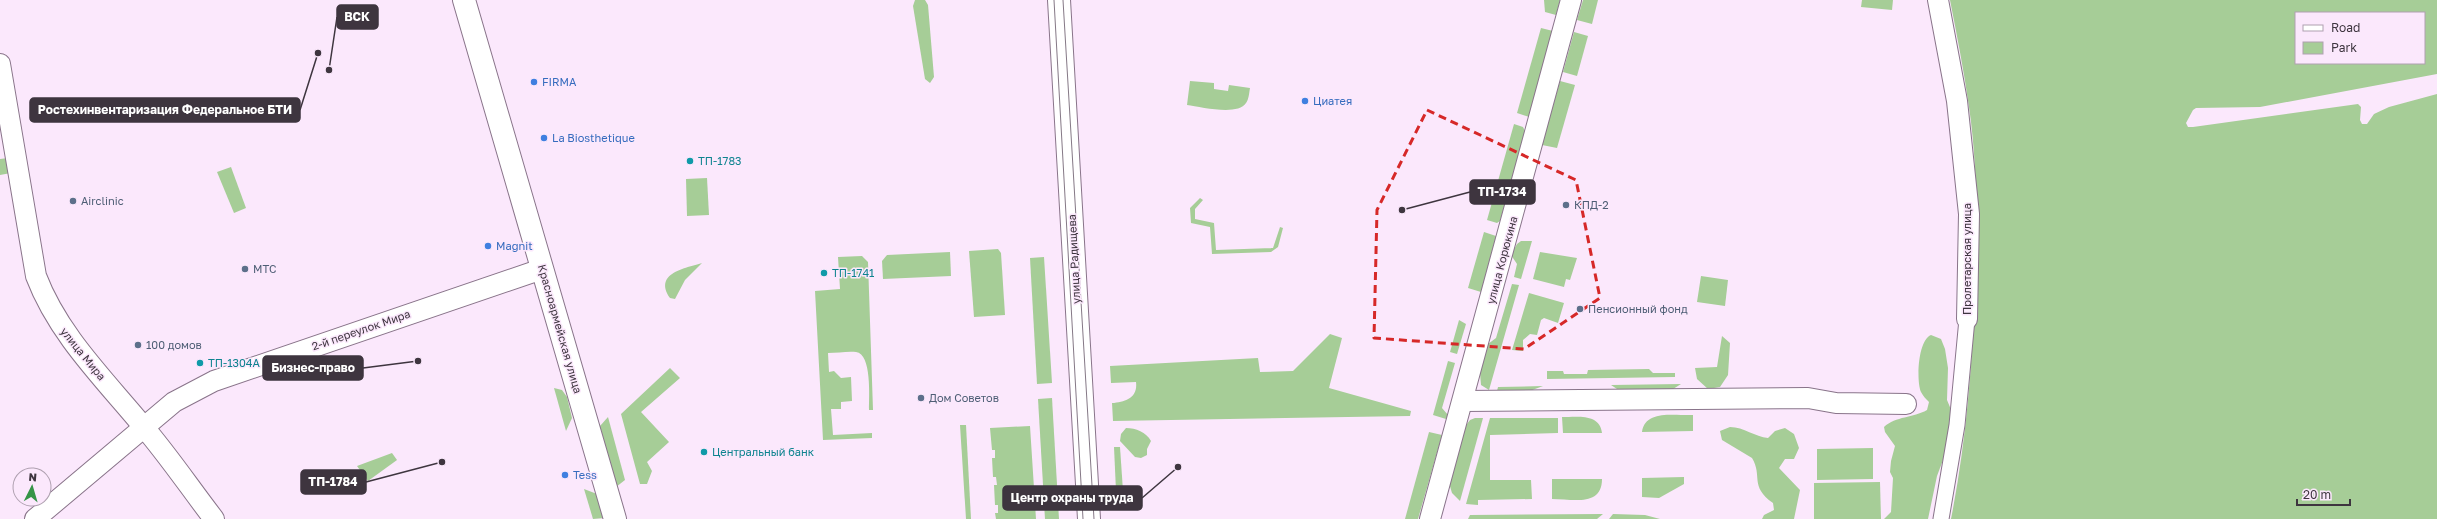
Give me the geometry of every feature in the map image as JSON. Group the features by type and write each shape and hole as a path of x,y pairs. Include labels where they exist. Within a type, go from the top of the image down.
{"main road":[{"name":"Красноармейская улица","path":"464,0 615,519"},
{"name":"улица Радищева","path":"1059,0 1089,519"}],"street":[{"name":"улица Корюкина","path":"1430,519 1571,0"},
{"name":"Пролетарская улица","path":"1938,0 1957,100 1968,207 1967,319 1957,425 1941,519"},
{"name":"улица Мира","path":"0,64 36,276 43,295 64,332 144,427 214,519"},
{"name":"2-й переулок Мира","path":"35,519 174,402 214,381 542,269"},
{"path":"1462,401 1794,398 1836,403 1906,404"}],"highlighted area":[{"path":"1427,110 1576,180 1600,298 1524,349 1374,338 1377,210"}],"green space":[{"path":"915,0 925,0 928,5 934,77 930,83 925,79 913,6"},
{"path":"1544,0 1560,0 1556,15 1545,12"},
{"path":"1583,0 1598,0 1592,24 1577,20"},
{"path":"1862,0 1893,0 1892,10 1861,7"},
{"path":"1950,0 2437,0 2437,74 2260,107 2196,108 2193,110 2186,123 2188,127 2193,127 2358,104 2361,107 2360,120 2362,124 2367,124 2374,114 2389,107 2437,94 2437,519 1951,519 1961,462 1970,377 1975,291 1976,222 1974,153 1965,80"},
{"path":"1541,28 1553,31 1529,117 1517,113"},
{"path":"1574,32 1588,36 1577,76 1563,72"},
{"path":"1190,81 1214,83 1214,89 1228,91 1229,85 1250,88 1248,98 1242,107 1228,110 1187,105"},
{"path":"1560,81 1575,85 1557,148 1542,145"},
{"path":"1514,124 1523,127 1525,131 1500,221 1497,223 1487,220"},
{"path":"8,158 11,173 0,175 0,159"},
{"path":"231,167 246,208 234,213 217,172"},
{"path":"707,178 709,215 687,216 686,179"},
{"path":"1200,198 1203,200 1195,209 1195,219 1214,223 1216,250 1273,248 1280,227 1283,228 1278,247 1271,252 1212,254 1210,227 1191,223 1190,208"},
{"path":"1484,232 1496,236 1481,292 1468,288"},
{"path":"1521,241 1532,241 1521,279 1514,277 1517,264 1511,255 1517,244"},
{"path":"998,249 1001,253 1005,315 974,317 969,251"},
{"path":"950,252 951,276 883,279 882,261 887,255"},
{"path":"1540,252 1577,258 1570,280 1566,279 1564,287 1533,279"},
{"path":"862,256 868,262 873,410 869,410 869,386 865,360 856,352 828,353 829,372 834,371 841,378 851,377 852,401 841,402 841,409 831,409 833,435 872,433 872,438 823,440 815,291 840,289 838,257"},
{"path":"1044,257 1052,383 1037,384 1030,258"},
{"path":"702,263 685,280 675,299 670,298 666,290 668,277 680,270"},
{"path":"1701,276 1728,280 1725,306 1697,302"},
{"path":"1512,284 1519,285 1489,390 1481,385 1480,373 1488,344 1496,338"},
{"path":"1529,293 1564,303 1558,323 1544,318 1541,320 1537,335 1530,334 1523,340 1523,351 1512,350"},
{"path":"1459,320 1466,324 1457,354 1450,352"},
{"path":"1330,334 1342,338 1329,388 1411,411 1410,416 1113,421 1112,403 1122,402 1130,398 1135,392 1136,382 1111,383 1110,366 1258,358 1260,372 1293,371"},
{"path":"1931,335 1941,339 1945,349 1948,368 1947,400 1952,412 1946,452 1937,476 1928,519 1884,519 1891,512 1893,478 1890,472 1895,446 1885,432 1884,427 1899,419 1922,413 1927,410 1929,402 1921,392 1919,386 1919,361 1923,344"},
{"path":"1722,336 1730,343 1728,375 1720,387 1708,389 1697,379 1695,368 1717,367"},
{"path":"1448,361 1455,363 1442,408 1448,415 1446,419 1433,415"},
{"path":"670,368 680,378 641,412 669,442 647,462 652,471 647,484 640,484 621,414"},
{"path":"1649,369 1653,373 1675,373 1675,377 1547,379 1547,371 1563,371 1564,374 1587,374 1588,370"},
{"path":"1681,384 1670,391 1620,391 1611,385"},
{"path":"1543,386 1527,392 1497,391 1498,387"},
{"path":"554,388 562,390 567,397 572,418 566,431"},
{"path":"1052,398 1059,519 1045,519 1038,399"},
{"path":"1662,415 1693,415 1693,431 1642,432 1644,425 1655,417"},
{"path":"608,417 625,480 616,487 600,426"},
{"path":"1562,417 1581,417 1592,419 1597,422 1602,433 1563,433"},
{"path":"1475,418 1483,418 1460,501 1452,493 1449,483 1463,429 1470,420"},
{"path":"1490,418 1558,418 1558,433 1490,435 1490,480 1531,480 1532,499 1478,500 1478,505 1466,504"},
{"path":"960,425 966,425 971,519 966,519"},
{"path":"1030,426 1036,519 996,519 995,513 998,513 998,505 995,505 994,485 997,485 996,477 993,477 992,458 995,458 995,450 992,450 990,428"},
{"path":"1730,427 1735,427 1768,438 1775,431 1785,428 1794,434 1799,448 1794,459 1785,459 1779,468 1800,490 1794,519 1762,519 1764,515 1774,510 1773,503 1761,491 1757,470 1752,458 1722,440 1720,431"},
{"path":"1126,428 1140,431 1149,438 1151,441 1147,449 1147,455 1141,458 1135,457 1120,441 1121,434"},
{"path":"1429,432 1442,435 1418,519 1405,519"},
{"path":"1114,447 1120,447 1123,491 1116,491"},
{"path":"1873,448 1873,479 1817,480 1817,449"},
{"path":"392,453 397,460 368,481 357,466"},
{"path":"1684,477 1684,484 1659,498 1642,497 1642,478"},
{"path":"1552,479 1602,479 1601,488 1597,494 1592,498 1577,500 1552,499"},
{"path":"1880,482 1881,519 1814,519 1814,483"},
{"path":"584,489 597,494 604,518 593,519"},
{"path":"1603,514 1597,519 1468,519 1470,515"},
{"path":"1613,514 1645,515 1660,519 1609,519"}],"tram line":[{"path":"1054,0 1083,519"},
{"path":"1063,0 1094,519"}],"place":[{"name":"Ростехинвентаризация Федеральное БТИ","path":"318,53"},
{"name":"ВСК","path":"329,70"},
{"name":"FIRMA","path":"534,82"},
{"name":"Циатея","path":"1305,101"},
{"name":"La Biosthetique","path":"544,138"},
{"name":"ТП-1783","path":"690,161"},
{"name":"Airclinic","path":"73,201"},
{"name":"КПД-2","path":"1566,205"},
{"name":"ТП-1734","path":"1402,210"},
{"name":"Magnit","path":"488,246"},
{"name":"МТС","path":"245,269"},
{"name":"ТП-1741","path":"824,273"},
{"name":"Пенсионный фонд","path":"1580,309"},
{"name":"100 домов","path":"138,345"},
{"name":"Бизнес-право","path":"418,361"},
{"name":"ТП-1304А","path":"200,363"},
{"name":"Дом Советов","path":"921,398"},
{"name":"Центральный банк","path":"704,452"},
{"name":"ТП-1784","path":"442,462"},
{"name":"Центр охраны труда","path":"1178,467"},
{"name":"Tess","path":"565,475"}]}
